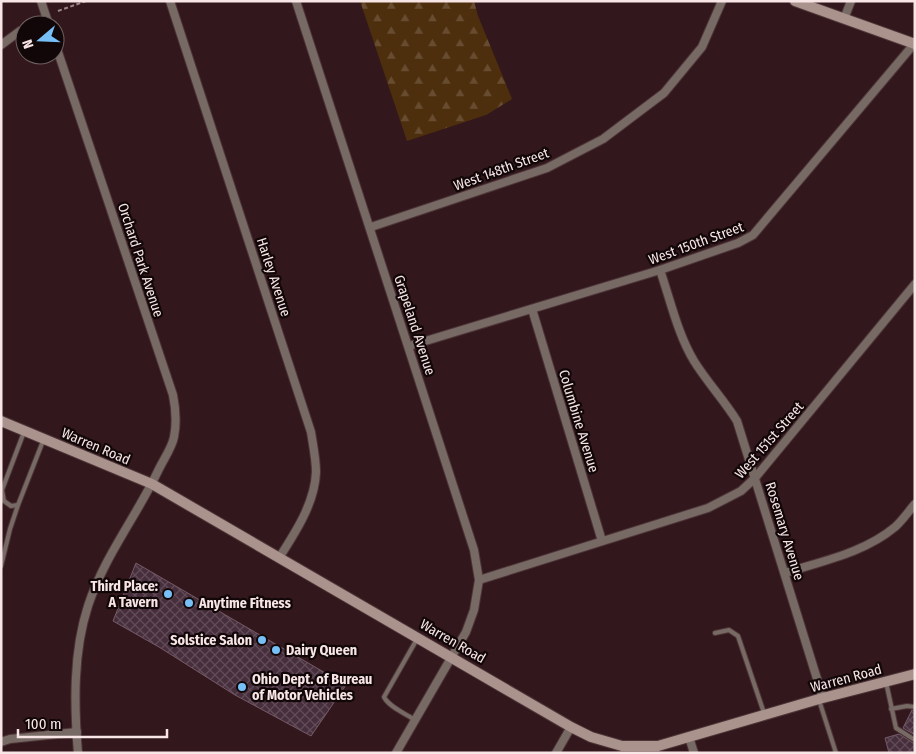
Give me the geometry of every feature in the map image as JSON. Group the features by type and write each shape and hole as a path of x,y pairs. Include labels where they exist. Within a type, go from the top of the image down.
{"main road":[{"path":"795,1 914,44"},
{"name":"Warren Road","path":"1,421 152,484 571,726 591,737 622,746 658,746 821,698 915,674"}],"street":[{"path":"41,1 44,15"},
{"name":"Harley Avenue","path":"170,1 311,432 316,472 310,497 301,524 279,558"},
{"name":"Grapeland Avenue","path":"296,1 371,227 474,550 479,580 474,610 466,632 396,753"},
{"name":"West 148th Street","path":"371,227 547,168 603,139 664,93 702,47 722,1"},
{"path":"844,19 851,1"},
{"path":"1,45 15,35"},
{"name":"West 150th Street","path":"408,346 660,270 738,243 753,235 914,44"},
{"name":"Orchard Park Avenue","path":"62,65 173,396 177,415 174,439 152,484 102,572 88,606 80,640 77,672 76,732 78,753"},
{"name":"Rosemary Avenue","path":"660,270 683,337 694,360 728,405 737,421 785,573 821,698"},
{"name":"West 151st Street","path":"479,580 708,508 742,491 755,478 915,284"},
{"name":"Columbine Avenue","path":"532,309 602,541"},
{"path":"785,573 857,550 879,539 896,526 915,504"},
{"path":"556,753 571,726"},
{"path":"1,742 10,739 76,732"},
{"path":"689,737 694,753"}],"lane":[{"path":"18,505 11,506 4,501 2,490 25,431"},
{"path":"1,566 18,505 44,439"},
{"path":"715,633 729,630 738,636 765,715"},
{"path":"415,720 385,700 384,697 418,637"},
{"path":"886,682 896,728 915,740"},
{"path":"821,698 836,753"},
{"path":"891,708 915,707"}],"path":[{"path":"58,11 86,1"}],"green space":[{"path":"360,1 474,1 478,16 512,99 486,115 407,141"}],"building":[{"path":"136,563 346,685 311,736 235,695 159,647 113,621"},
{"path":"912,710 915,711 915,735 903,728"},
{"path":"899,734 915,744 915,753 889,753 885,738"}],"place":[{"name":"Third Place: A Tavern","path":"168,594"},
{"name":"Anytime Fitness","path":"189,603"},
{"name":"Solstice Salon","path":"262,640"},
{"name":"Dairy Queen","path":"276,650"},
{"name":"Ohio Dept. of Bureau of Motor Vehicles","path":"242,687"}]}
